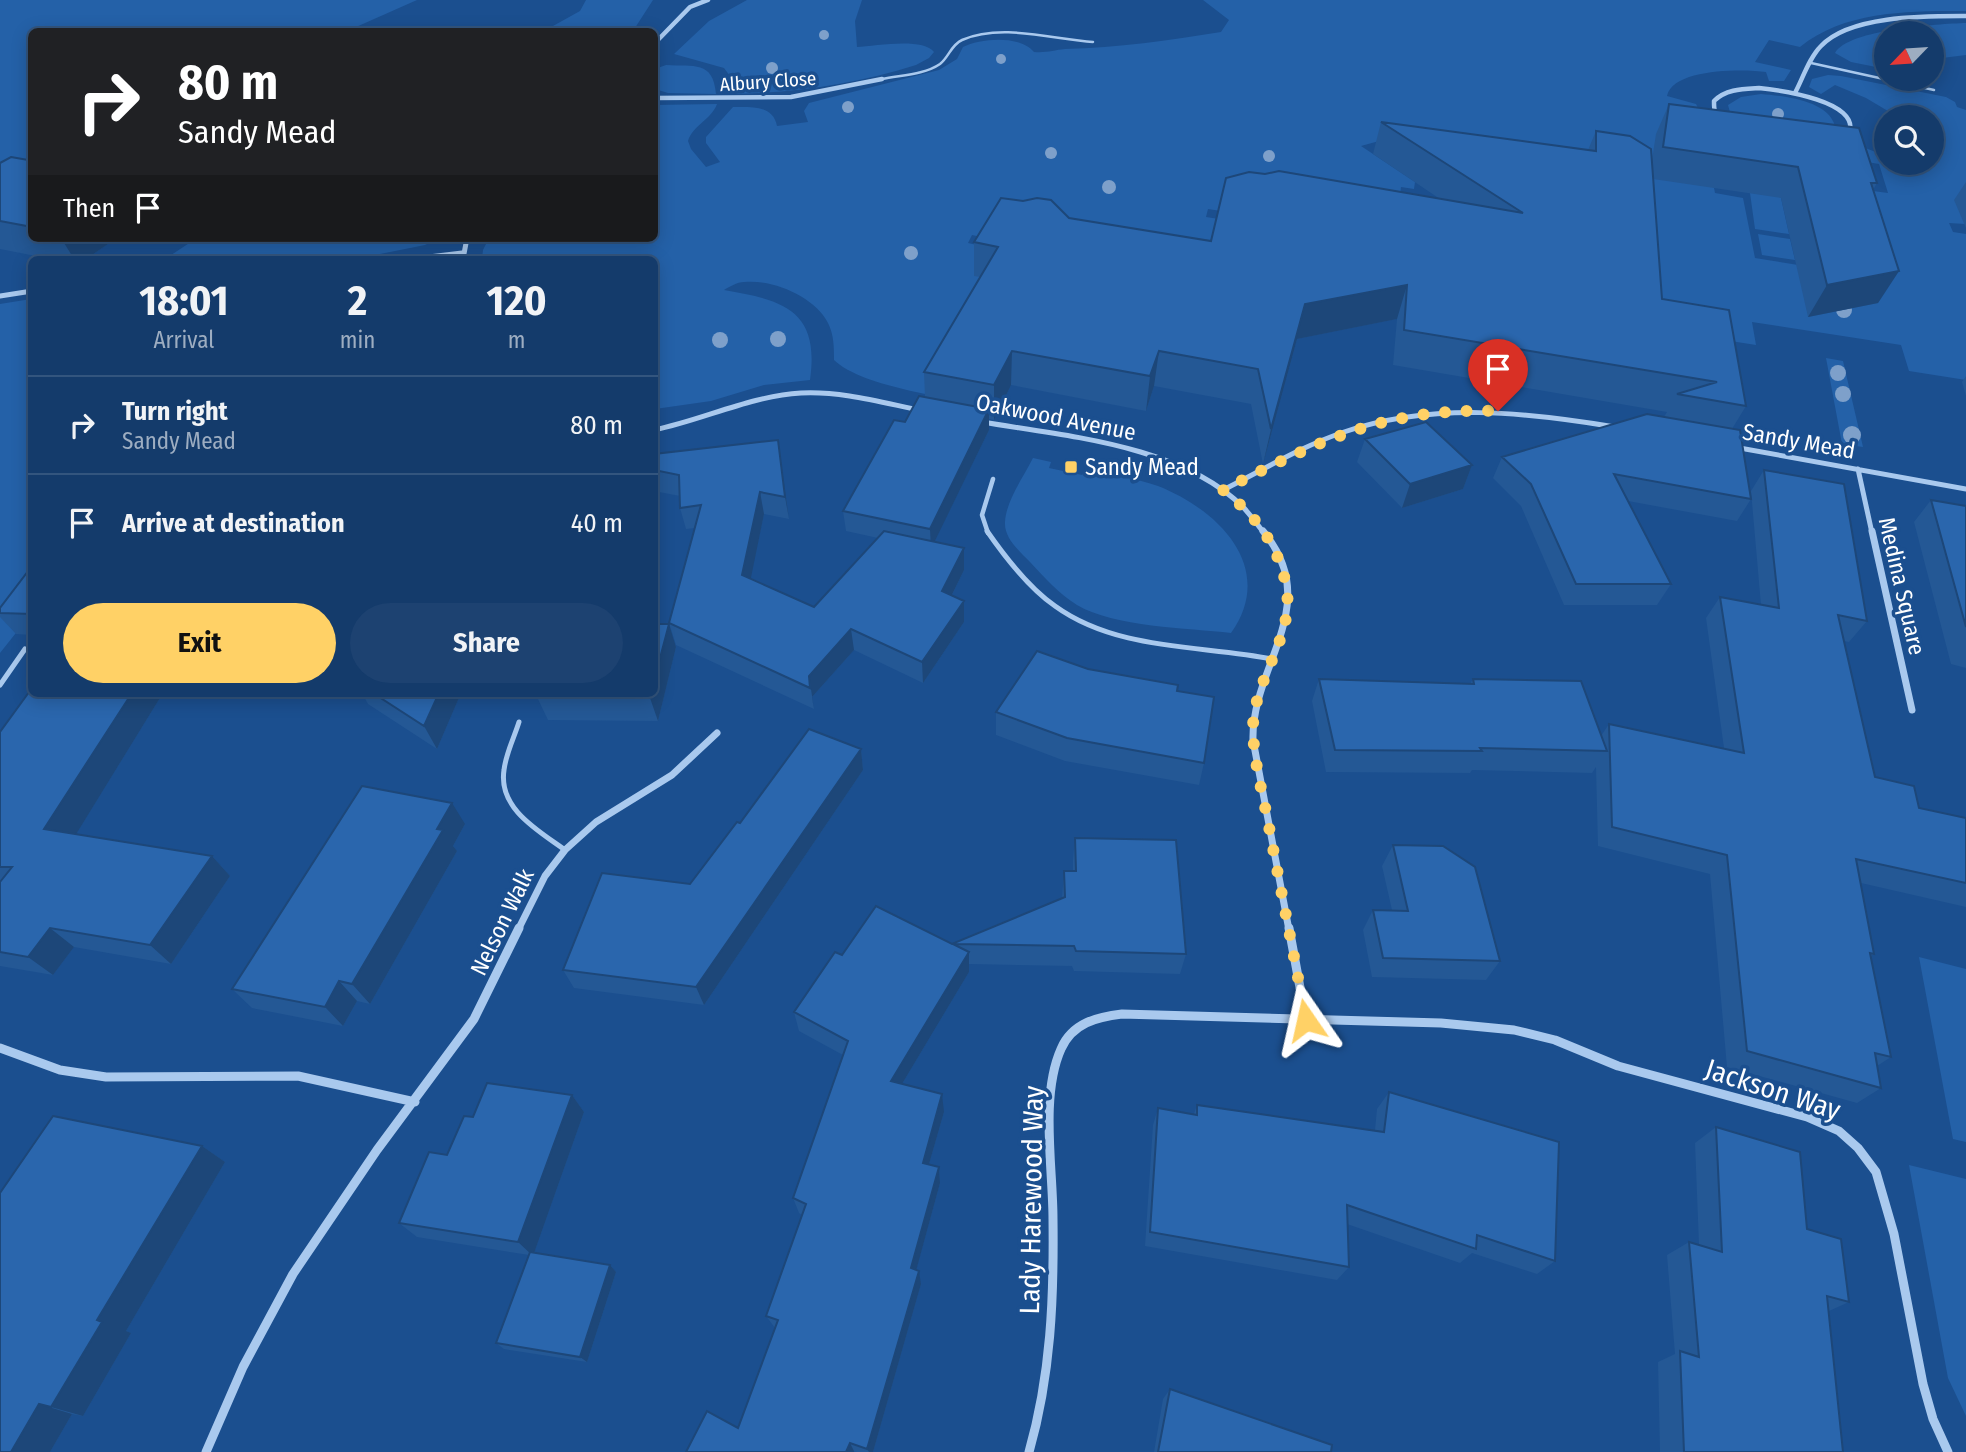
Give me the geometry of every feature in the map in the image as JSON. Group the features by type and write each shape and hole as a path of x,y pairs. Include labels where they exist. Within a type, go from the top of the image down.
{"street":[{"path":"689,0 690,7"},
{"path":"658,40 690,7 708,0"},
{"path":"1795,93 1826,40 1852,29 1909,18 1966,16"},
{"name":"Albury Close","path":"658,98 792,97 882,79"},
{"path":"1765,88 1795,93 1820,101 1844,114 1852,125 1850,136 1840,142 1820,146 1772,142 1731,127 1718,116 1713,106 1719,96 1738,89 1765,88"},
{"path":"0,296 28,292"},
{"path":"658,429 756,400 799,393 837,395 929,412"},
{"path":"1223,490 1330,438 1403,416 1451,411 1498,411 1619,427"},
{"name":"Oakwood Avenue","path":"969,419 1146,455 1181,467 1223,490 1260,526 1274,547 1284,575 1287,615 1256,698 1254,746 1306,1020"},
{"name":"Sandy Mead","path":"1726,446 1966,488"},
{"name":"Medina Square","path":"1857,469 1912,710"},
{"name":"Nelson Walk","path":"206,1452 243,1367 293,1274 377,1150 474,1019 545,876 565,850 604,816 679,770 717,733"},
{"name":"Lady Harewood Way","path":"1029,1452 1044,1391 1051,1338 1054,1287 1052,1099 1059,1051 1066,1040 1086,1021 1122,1014 1476,1026 1514,1030 1566,1044"},
{"name":"Jackson Way","path":"1566,1044 1618,1066 1807,1117 1850,1139 1869,1161 1881,1187 1894,1234 1923,1384 1933,1419 1948,1452"},
{"path":"0,1048 60,1070 106,1077 298,1076 415,1102"}],"lane":[{"path":"882,79 936,65 944,60 954,44 974,36 1021,35 1093,42"},
{"path":"1811,63 1874,77"},
{"path":"993,480 980,510 984,526 1032,585 1061,611 1118,634 1238,651 1272,659"},
{"path":"0,685 25,649"},
{"path":"519,722 503,778 507,796 520,814 565,850"}],"shaded area":[{"path":"0,0 417,0 354,28 28,28 28,169 0,186"},
{"path":"586,0 653,0 635,28 549,28 580,11"},
{"path":"747,0 862,0 855,21 857,47 910,44 928,47 934,52 916,65 848,82 778,92 731,94 730,76 724,68 674,54 709,21"},
{"path":"1203,0 1966,0 1966,11 1924,11 1858,19 1818,35 1800,47 1769,40 1755,62 1791,70 1784,81 1769,81 1766,72 1710,72 1682,80 1672,87 1667,96 1696,104 1715,193 1743,198 1755,258 1829,270 1835,186 1888,193 1882,175 1944,175 1944,105 1878,105 1835,85 1821,94 1809,87 1812,79 1828,75 1841,76 1874,83 1874,91 1916,91 1946,97 1955,102 1957,107 1966,110 1966,221 1965,224 1949,223 1953,232 1966,234 1966,380 1909,371 1901,345 1752,322 1756,345 1584,318 1397,136 1361,146 1415,182 1414,189 1401,187 1400,196 1221,211 1208,209 1206,217 1219,219 1262,244 986,238 972,235 968,243 981,246 997,280 995,407 887,385 848,370 834,360 830,328 813,305 780,287 755,282 739,283 724,290 764,298 793,312 803,323 809,338 812,356 810,380 764,385 711,401 658,409 658,256 482,256 487,242 658,242 658,105 717,104 690,135 688,141 706,167 720,162 706,143 706,137 733,107 754,107 766,111 775,119 777,126 808,122 804,111 809,103 939,70 957,59 963,47 971,44 990,40 1010,41 1020,43 1034,52 1043,52 1143,43 1221,32 1229,20"},
{"path":"1966,23 1966,55 1944,58 1944,25"},
{"path":"1874,33 1874,67 1851,62 1835,53 1843,45"},
{"path":"666,65 693,66 706,70 711,75 716,94 668,93 658,90 658,68"},
{"path":"1761,94 1792,98 1814,105 1831,117 1835,126 1731,116 1728,105 1741,97"},
{"path":"1855,144 1874,151 1874,163 1867,162"},
{"path":"1779,189 1789,234 1755,229 1750,193"},
{"path":"1758,234 1790,239 1795,260 1762,255"},
{"path":"191,242 431,242 370,256 170,256"},
{"path":"28,299 28,618 0,653 0,304"},
{"path":"1826,358 1843,361 1863,447 1842,444"},
{"path":"1033,458 1051,462 1049,468 1082,475 1085,469 1158,486 1202,510 1235,544 1244,564 1248,586 1244,609 1231,633 1111,618 1077,605 1058,591 1017,549 1005,528 1009,506"},
{"path":"1919,957 1966,969 1966,1142 1953,1139"},
{"path":"1909,1165 1966,1179 1966,1416 1948,1378"}],"building":[{"path":"1669,104 1859,128 1877,183 1871,183 1899,271 1827,285 1798,167 1663,147"},
{"path":"1381,122 1596,151 1596,131 1630,136 1651,149 1662,299 1729,310 1746,406 1677,394 1717,382 1404,330 1407,285 1305,304 1271,429 1258,369 1159,351 1150,376 1012,351 994,385 924,372 998,247 974,242 1001,198 1023,201 1037,198 1051,200 1069,218 1211,241 1226,178 1249,172 1265,174 1279,171 1523,213"},
{"path":"11,157 28,160 28,226 0,221 0,163"},
{"path":"919,396 989,409 930,529 843,511 894,420 905,422"},
{"path":"1647,414 1740,430 1751,499 1614,474 1671,584 1576,584 1531,484 1502,457"},
{"path":"1426,422 1472,465 1410,484 1365,439"},
{"path":"778,440 785,497 760,492 742,575 814,607 884,531 964,548 942,591 964,601 922,662 851,629 809,676 810,688 669,623 701,505 680,508 679,475 658,471 658,454"},
{"path":"1764,470 1844,484 1867,621 1838,615 1875,777 1914,786 1919,808 1966,818 1966,883 1856,859 1874,954 1870,953 1891,1057 1875,1053 1881,1088 1747,1051 1727,855 1612,827 1609,724 1744,753 1720,597 1779,608"},
{"path":"1931,500 1966,506 1966,627"},
{"path":"28,571 28,614 0,613 0,608"},
{"path":"658,624 669,624 658,666"},
{"path":"1037,651 1088,669 1178,685 1177,691 1214,697 1204,763 1067,738 996,712"},
{"path":"1319,679 1474,684 1473,679 1581,681 1607,751 1480,748 1482,751 1335,750"},
{"path":"28,694 28,697 129,697 44,829 212,856 150,945 50,928 28,957 0,952 0,882 12,867 0,867 0,732"},
{"path":"379,697 437,697 424,726"},
{"path":"537,697 650,697 650,698"},
{"path":"809,729 861,749 696,987 563,970 602,873 690,884 737,822 740,823"},
{"path":"362,786 452,803 437,829 443,830 352,984 339,981 325,1007 232,989"},
{"path":"1075,838 1176,840 1186,954 1076,951 1074,946 953,944 969,952 891,1081 942,1094 923,1163 939,1167 911,1268 919,1271 867,1449 850,1443 846,1452 686,1452 707,1411 738,1428 778,1320 766,1316 806,1204 793,1198 848,1041 794,1012 835,952 842,955 876,906 952,944 1065,897 1064,871 1076,871"},
{"path":"1393,845 1443,846 1475,867 1500,961 1383,958 1373,910 1408,911"},
{"path":"487,1083 572,1095 518,1242 399,1223 429,1152 447,1155 464,1116 473,1117"},
{"path":"1389,1092 1559,1142 1555,1261 1477,1235 1476,1249 1347,1205 1349,1267 1150,1232 1158,1108 1197,1115 1197,1105 1384,1132"},
{"path":"53,1116 202,1146 97,1320 102,1322 51,1407 39,1404 11,1452 0,1452 0,1193"},
{"path":"1716,1127 1800,1152 1807,1229 1841,1239 1849,1302 1827,1296 1843,1452 1684,1452 1680,1351 1699,1357 1689,1242 1722,1252"},
{"path":"530,1252 610,1265 580,1357 496,1343"},
{"path":"1170,1389 1332,1445 1331,1452 1158,1452"}],"place":[{"name":"Sandy Mead","path":"1071,467"}],"route":[{"path":"1306,1020 1254,746 1253,728 1256,698 1287,615 1287,588 1274,547 1252,516 1223,490 1299,452 1354,429 1403,416 1438,412 1498,411"}]}
